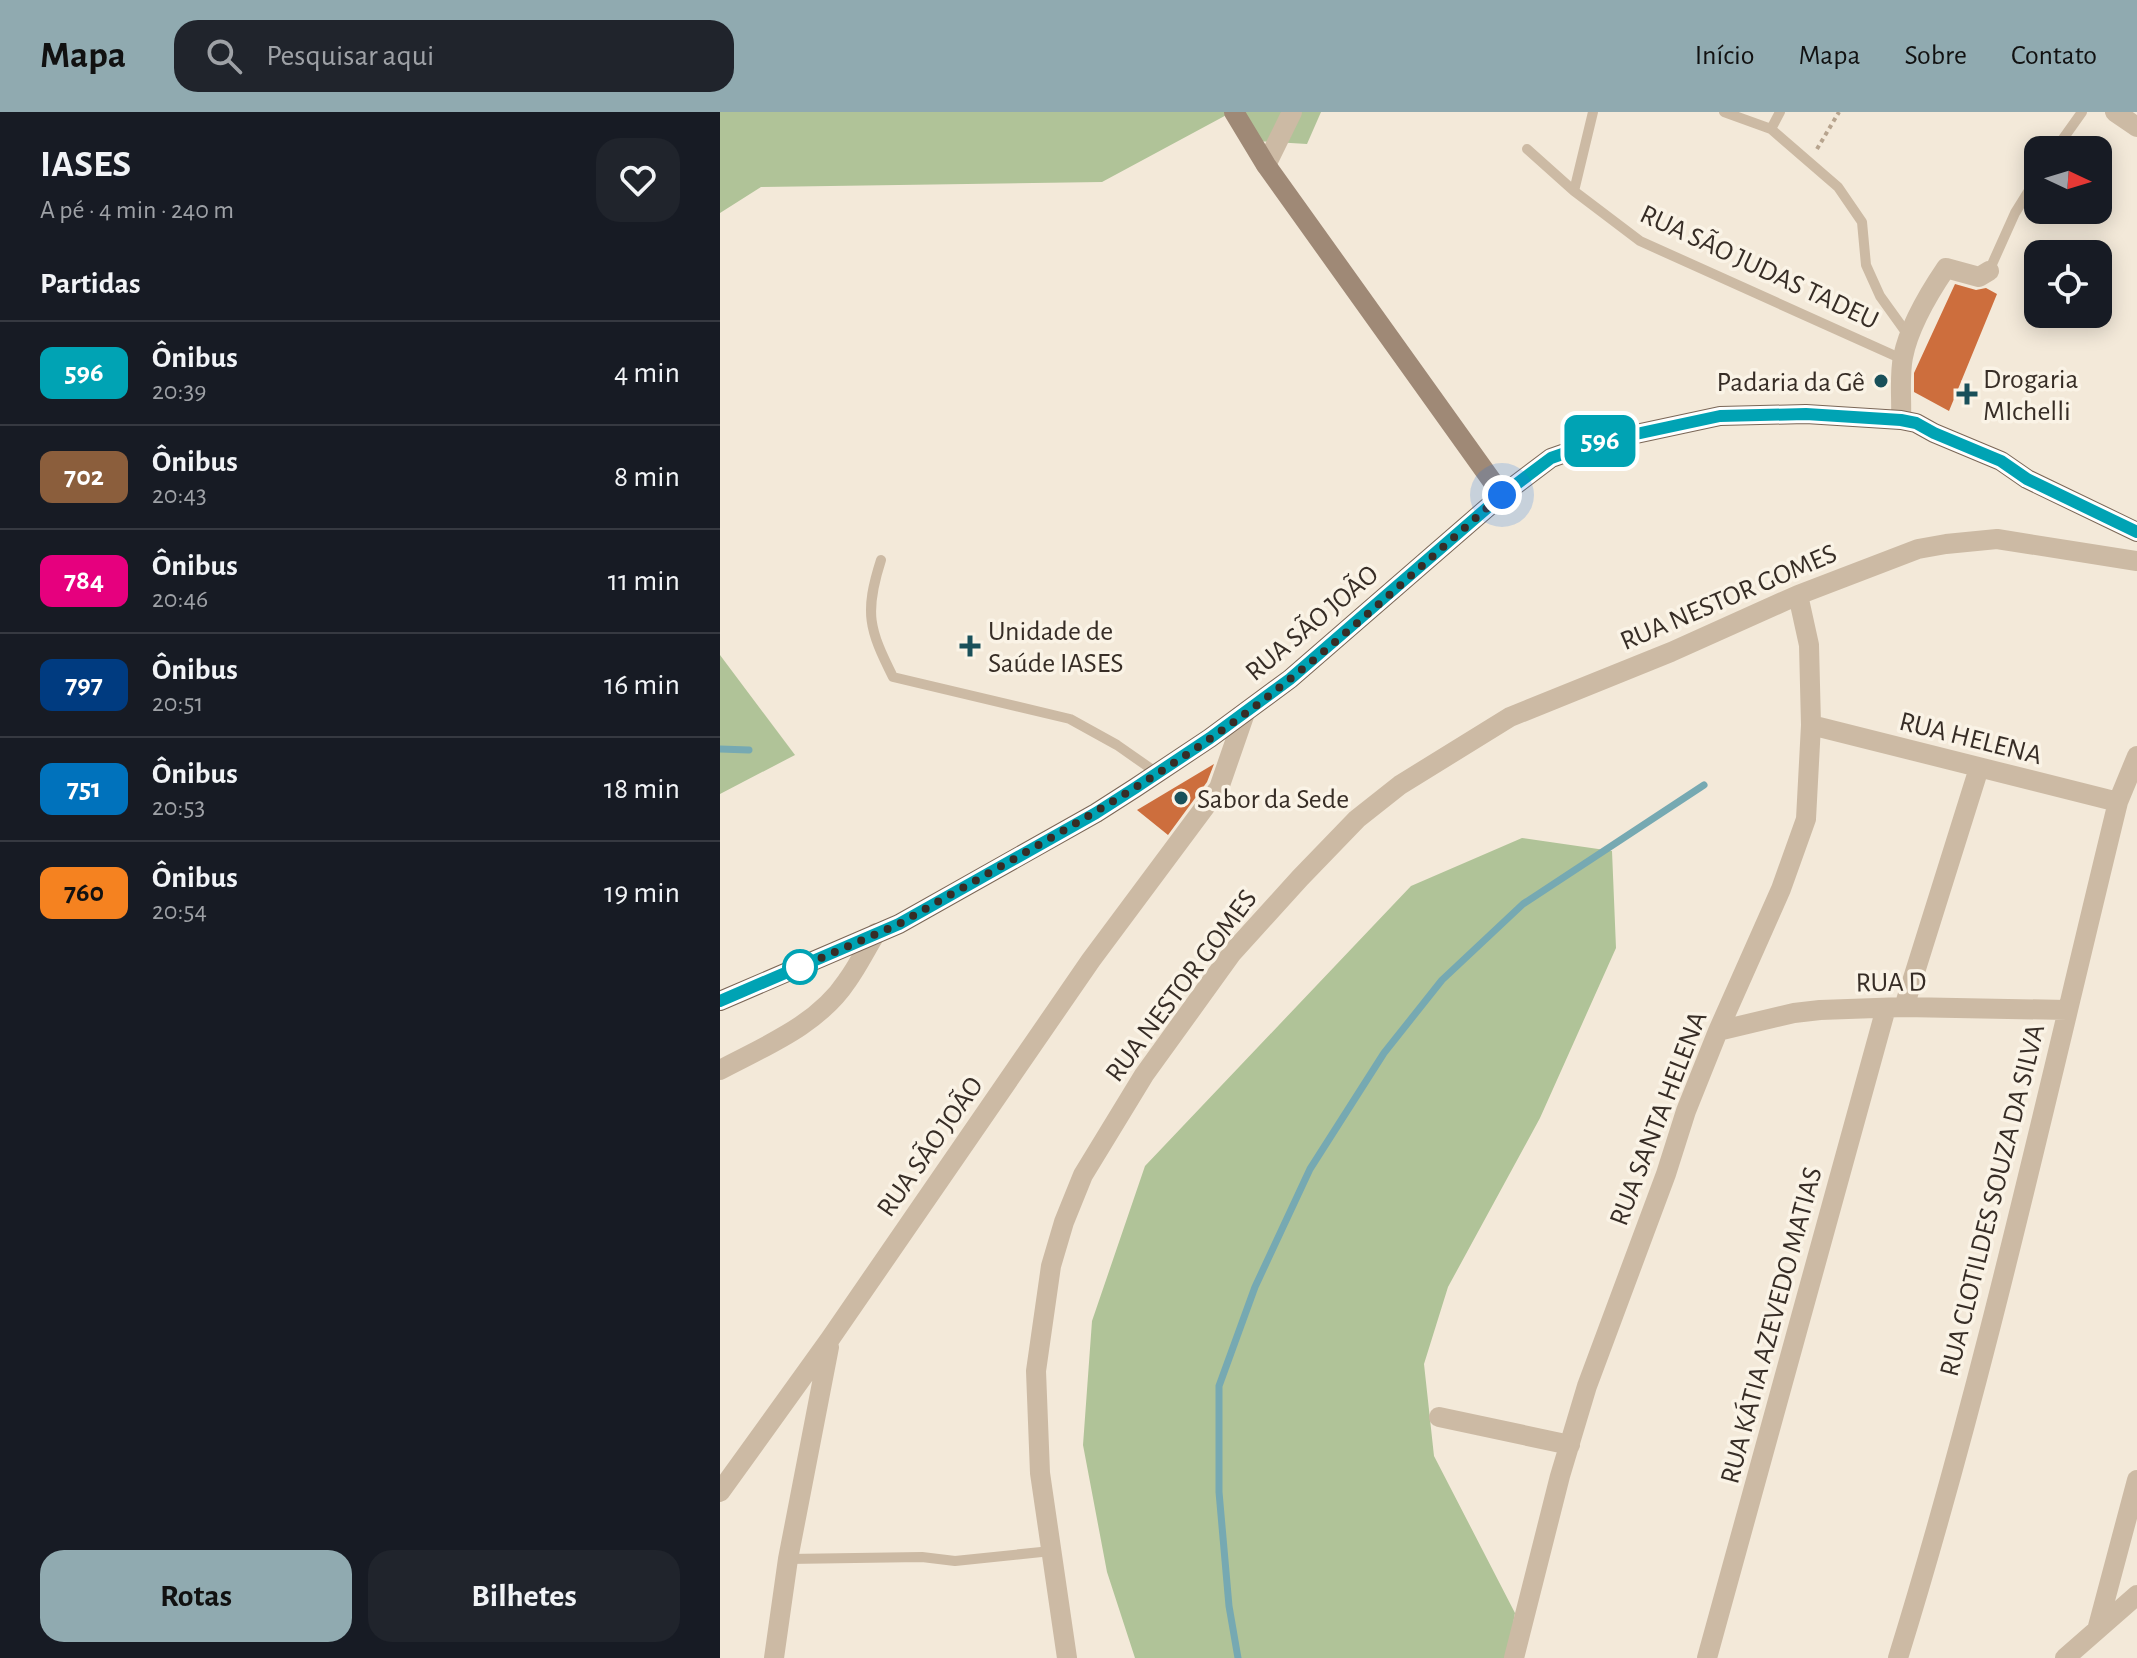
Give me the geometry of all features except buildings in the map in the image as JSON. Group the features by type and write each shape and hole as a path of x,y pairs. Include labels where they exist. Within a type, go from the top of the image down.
{"main road":[{"name":"RUA SÃO JOÃO","path":"1245,713 1290,679 1502,495 1551,458 1578,448 1720,416 1806,414 1916,423 2001,461 2027,479 2137,532"},
{"path":"720,1001 899,924 1096,813 1245,713"}],"street":[{"path":"1234,112 1266,165 1502,495"},
{"path":"1266,165 1292,112"},
{"path":"2115,112 2137,127"},
{"path":"1901,420 1902,359 1909,337 1946,268 1979,277 1989,271"},
{"name":"RUA NESTOR GOMES","path":"1067,1658 1040,1473 1036,1371 1051,1266 1064,1222 1083,1175 1101,1142 1144,1075 1232,953 1357,819 1441,757 1510,717 1671,652 1798,595 1918,549 1997,539 2137,561"},
{"name":"RUA SANTA HELENA","path":"1514,1658 1587,1386 1666,1174 1686,1111 1781,889 1806,819 1811,725 1809,645 1798,595"},
{"name":"RUA SÃO JOÃO","path":"720,1492 830,1339 1091,960 1219,788 1245,713"},
{"name":"RUA HELENA","path":"1811,725 2118,802"},
{"name":"RUA CLOTILDES SOUZA DA SILVA","path":"1898,1658 1985,1348 2118,802 2137,756"},
{"name":"RUA KÁTIA AZEVEDO MATIAS","path":"1707,1658 1895,1008 1979,768"},
{"path":"720,1070 794,1031 823,1007 846,984 876,933"},
{"name":"RUA D","path":"1718,1031 1794,1013 1895,1008 2067,1010"},
{"path":"774,1658 788,1559 830,1339"},
{"path":"1439,1417 1570,1445"},
{"path":"2097,1630 2137,1480"},
{"path":"2065,1658 2137,1595"}],"lane":[{"path":"1574,191 1593,112"},
{"path":"1724,112 1771,129 1838,187 1862,222 1866,265 1880,296 1909,337"},
{"path":"1771,129 1780,112"},
{"path":"2065,136 2082,112"},
{"name":"RUA SÃO JUDAS TADEU","path":"1527,149 1574,191 1640,241 1902,359"},
{"path":"1989,271 2024,199"},
{"path":"881,560 870,594 874,637 893,677 1070,719 1117,745 1157,773"},
{"path":"788,1559 922,1557 955,1561 1051,1551"}],"path":[{"path":"1810,161 1839,112"}],"green space":[{"path":"720,112 1232,112 1102,182 761,187 720,213"},
{"path":"1236,112 1321,112 1307,144 1256,141"},
{"path":"720,655 795,755 720,794"},
{"path":"1522,838 1612,851 1616,948 1540,1118 1448,1287 1424,1364 1434,1456 1515,1613 1507,1658 1135,1658 1107,1572 1083,1445 1092,1321 1145,1166 1411,886"}],"waterway":[{"path":"720,749 749,750"},
{"path":"1238,1658 1229,1606 1219,1492 1219,1386 1255,1287 1310,1169 1384,1053 1442,980 1523,904 1704,785"}],"bus line":[{"name":"596","path":"720,1001 899,924 1096,813 1210,738 1290,679 1502,495 1551,458 1578,448 1720,416 1806,414 1901,420 1916,423 2001,461 2027,479 2137,532"}],"place":[{"name":"Padaria da Gê","path":"1881,381"},
{"name":"Drogaria MIchelli","path":"1967,394"},
{"name":"Unidade de Saúde IASES","path":"970,646"},
{"name":"Sabor da Sede","path":"1181,798"}],"route":[{"path":"800,967 791,971 899,924 1096,813 1210,738 1290,679 1502,495"}]}
